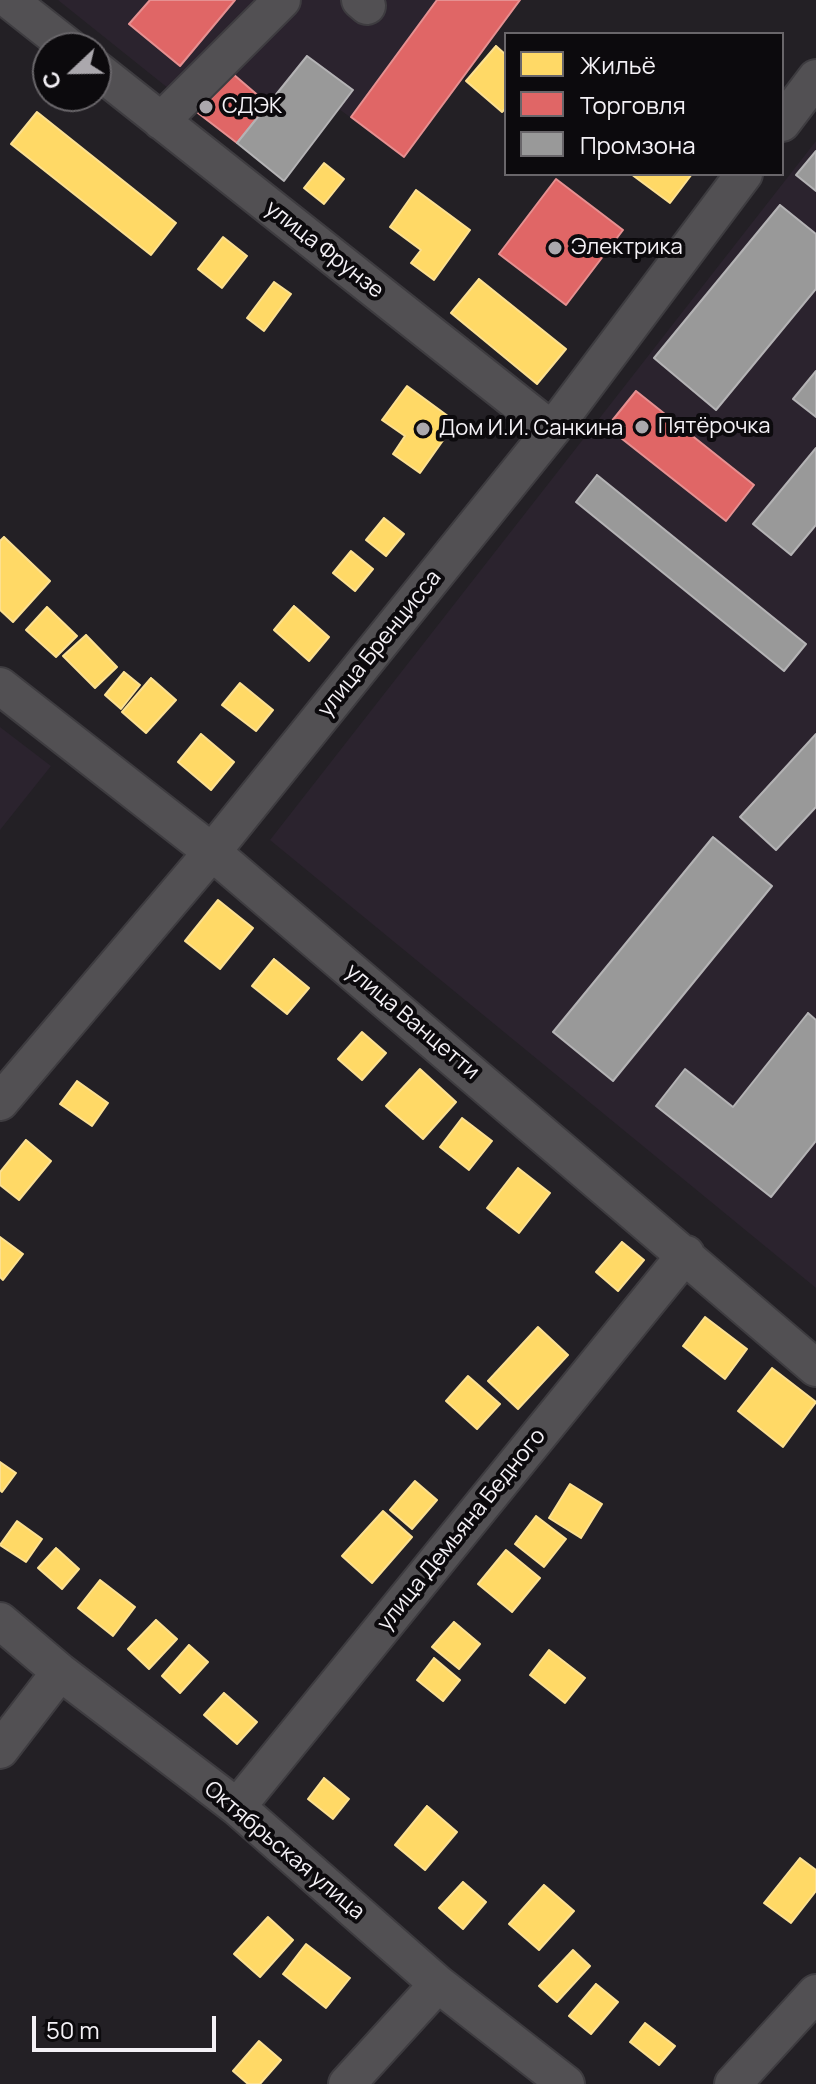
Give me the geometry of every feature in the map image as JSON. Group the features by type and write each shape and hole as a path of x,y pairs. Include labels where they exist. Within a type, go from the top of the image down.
{"street":[{"path":"9,0 50,32"},
{"path":"161,121 282,0"},
{"path":"784,120 816,78"},
{"name":"улица Фрунзе","path":"112,82 552,430"},
{"name":"улица Бренцисса","path":"0,1102 212,852 552,430 742,176"},
{"name":"улица Ванцетти","path":"0,686 212,852 816,1368"},
{"name":"улица Демьяна Бедного","path":"237,1807 686,1254"},
{"name":"Октябрьская улица","path":"0,1621 60,1672 237,1807 438,1984 566,2084"},
{"path":"0,1750 60,1672"},
{"path":"347,2084 438,1984"},
{"path":"733,2084 816,1993"}],"shaded area":[{"path":"58,0 520,0 404,157 339,109 284,181 112,43 112,32 98,32"},
{"path":"816,141 816,1288 270,840"},
{"path":"0,727 51,766 0,830"}],"building: Жильё":[{"path":"496,46 504,53 504,110 502,112 466,81"},
{"path":"37,112 176,223 151,255 11,144"},
{"path":"324,163 344,179 324,204 304,188"},
{"path":"634,176 690,176 670,203"},
{"path":"416,190 470,230 434,280 411,263 421,250 390,227"},
{"path":"223,237 247,256 222,288 198,269"},
{"path":"479,279 566,349 537,384 451,313"},
{"path":"274,282 291,294 264,331 247,318"},
{"name":"Дом И.И. Санкина","path":"407,386 456,422 420,473 393,454 405,436 382,420"},
{"path":"384,518 404,534 386,556 366,540"},
{"path":"4,537 50,581 13,622 0,610 0,541"},
{"path":"351,551 373,569 355,591 333,573"},
{"path":"294,606 329,637 309,661 274,630"},
{"path":"47,607 77,636 56,657 26,630"},
{"path":"86,635 117,667 95,688 63,656"},
{"path":"124,672 140,685 121,709 105,695"},
{"path":"151,678 176,700 146,733 122,712"},
{"path":"240,683 273,710 256,731 222,705"},
{"path":"201,734 234,762 211,790 178,762"},
{"path":"218,900 253,928 220,969 185,941"},
{"path":"274,959 309,988 287,1014 252,986"},
{"path":"362,1032 386,1053 362,1080 338,1059"},
{"path":"420,1069 456,1102 423,1139 386,1106"},
{"path":"77,1081 108,1103 92,1126 60,1104"},
{"path":"462,1118 492,1141 469,1170 440,1147"},
{"path":"26,1140 51,1161 19,1200 0,1185 0,1172"},
{"path":"518,1168 550,1193 519,1233 487,1208"},
{"path":"0,1237 23,1254 3,1280 0,1277"},
{"path":"622,1242 644,1260 618,1291 596,1272"},
{"path":"705,1317 747,1349 725,1379 683,1346"},
{"path":"538,1327 568,1355 518,1409 488,1381"},
{"path":"772,1368 816,1402 783,1447 738,1411"},
{"path":"468,1376 500,1404 477,1429 446,1401"},
{"path":"0,1462 16,1473 2,1492 0,1490"},
{"path":"415,1481 437,1500 412,1529 390,1510"},
{"path":"570,1484 602,1504 581,1538 549,1518"},
{"path":"383,1511 412,1537 372,1583 342,1556"},
{"path":"536,1516 566,1539 544,1567 515,1544"},
{"path":"17,1521 42,1539 26,1562 0,1545"},
{"path":"56,1548 79,1569 62,1589 38,1568"},
{"path":"506,1550 540,1578 512,1612 478,1584"},
{"path":"100,1580 135,1607 113,1636 78,1608"},
{"path":"156,1620 177,1639 149,1669 128,1649"},
{"path":"454,1622 480,1644 459,1669 432,1647"},
{"path":"189,1645 208,1662 180,1693 162,1676"},
{"path":"549,1650 585,1678 565,1703 530,1675"},
{"path":"434,1658 460,1680 443,1701 417,1680"},
{"path":"224,1693 257,1722 237,1744 204,1715"},
{"path":"324,1778 349,1799 333,1819 308,1799"},
{"path":"427,1806 457,1832 425,1870 395,1845"},
{"path":"800,1858 816,1870 816,1891 791,1923 764,1903"},
{"path":"463,1882 486,1902 463,1929 439,1908"},
{"path":"544,1885 574,1911 539,1950 509,1924"},
{"path":"268,1917 293,1940 260,1977 234,1954"},
{"path":"306,1944 350,1978 326,2008 283,1974"},
{"path":"573,1950 590,1966 557,2002 539,1986"},
{"path":"596,1984 618,2002 591,2034 569,2016"},
{"path":"645,2023 675,2046 659,2065 630,2042"},
{"path":"259,2041 281,2060 260,2084 248,2084 233,2071"}],"building: Торговля":[{"path":"150,0 235,0 180,66 129,24"},
{"path":"437,0 520,0 404,157 351,117"},
{"path":"233,74 268,104 237,143 198,113"},
{"path":"556,179 623,230 566,305 499,254"},
{"path":"636,391 754,485 726,521 607,427"}],"building: Промзона":[{"path":"307,56 353,90 284,181 237,143"},
{"path":"816,151 816,191 796,175"},
{"path":"780,205 816,234 816,289 716,410 654,358"},
{"path":"816,371 816,417 793,399"},
{"path":"816,448 816,525 791,555 753,524"},
{"path":"597,475 806,644 784,671 576,502"},
{"path":"816,734 816,807 776,850 740,817"},
{"path":"713,837 772,886 613,1081 553,1032"},
{"path":"808,1013 816,1020 816,1141 771,1197 656,1106 685,1069 733,1107"}],"place":[{"name":"СДЭК","path":"206,107"},
{"name":"Электрика","path":"555,248"},
{"name":"Пятёрочка","path":"642,427"},
{"name":"Дом И.И. Санкина","path":"423,429"}]}
